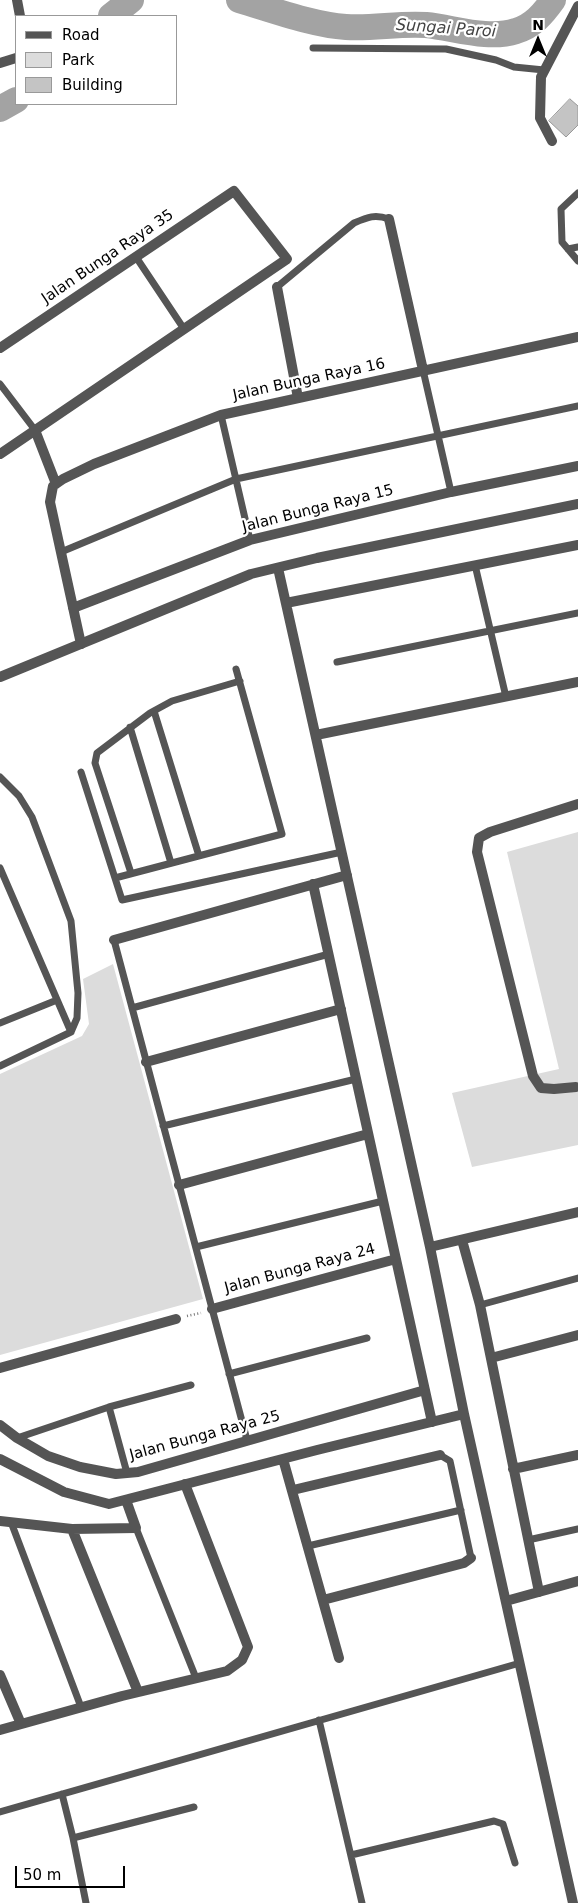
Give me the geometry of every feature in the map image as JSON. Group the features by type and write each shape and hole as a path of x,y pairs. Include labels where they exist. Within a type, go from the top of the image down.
{"street":[{"path":"17,0 20,15"},
{"path":"552,141 540,118 541,77 578,6"},
{"path":"0,63 15,58"},
{"name":"Jalan Bunga Raya 35","path":"0,348 234,190 287,259 184,328"},
{"path":"389,219 423,370"},
{"path":"277,287 298,398"},
{"path":"0,454 184,328"},
{"name":"Jalan Bunga Raya 16","path":"56,484 63,478 94,464 221,415 578,336"},
{"path":"35,430 56,484 53,486 50,502 81,644"},
{"name":"Jalan Bunga Raya 15","path":"73,608 250,540 451,492 578,466"},
{"path":"0,677 251,574 578,504"},
{"path":"286,603 578,545"},
{"path":"278,568 430,1247 464,1414 573,1903"},
{"path":"316,735 578,682"},
{"path":"576,1087 541,1088 533,1076 477,852 479,838 490,832 578,804"},
{"path":"114,940 347,875"},
{"path":"313,884 432,1422"},
{"path":"146,1062 341,1010"},
{"path":"179,1186 368,1134"},
{"path":"430,1247 578,1212"},
{"path":"462,1240 480,1305 539,1592"},
{"name":"Jalan Bunga Raya 24","path":"212,1309 396,1258"},
{"path":"0,1368 176,1319"},
{"path":"491,1358 578,1335"},
{"name":"Jalan Bunga Raya 25","path":"0,1425 17,1438 48,1456 80,1467 116,1474 138,1472 425,1390"},
{"path":"0,1459 64,1492 109,1504 464,1414"},
{"path":"293,1490 440,1455"},
{"path":"513,1469 578,1455"},
{"path":"283,1459 339,1658"},
{"path":"0,1730 138,1692 227,1671 242,1660 248,1647 185,1484"},
{"path":"0,1521 72,1529 136,1528 126,1500"},
{"path":"72,1529 138,1692"},
{"path":"323,1600 464,1563 472,1558"},
{"path":"506,1601 578,1581"},
{"path":"0,1675 21,1724"}],"lane":[{"path":"313,48 446,49 496,60 514,67 544,70"},
{"path":"578,193 561,210 562,242 578,261"},
{"path":"277,287 354,223 369,216 380,215 389,219"},
{"path":"568,249 578,247"},
{"path":"136,257 184,328"},
{"path":"423,370 451,492"},
{"path":"0,384 35,430"},
{"path":"61,552 236,479 578,406"},
{"path":"221,415 250,540"},
{"path":"475,565 506,697"},
{"path":"337,662 578,613"},
{"path":"115,878 282,834 236,669"},
{"path":"132,873 96,763 97,753 154,710 172,701 240,681"},
{"path":"154,710 199,856"},
{"path":"130,727 171,863"},
{"path":"81,772 122,900 342,852"},
{"path":"0,777 19,796 32,817 71,921 78,993 77,1018 71,1032 0,1066"},
{"path":"0,868 71,1032"},
{"path":"114,940 247,1440"},
{"path":"132,1008 328,954"},
{"path":"0,1024 56,1000"},
{"path":"163,1126 356,1079"},
{"path":"196,1247 383,1201"},
{"path":"480,1305 578,1278"},
{"path":"229,1374 368,1338"},
{"path":"17,1438 109,1407 191,1385"},
{"path":"109,1407 127,1473"},
{"path":"440,1455 450,1461 472,1558"},
{"path":"308,1546 462,1510"},
{"path":"11,1522 81,1707"},
{"path":"136,1528 196,1678"},
{"path":"528,1540 578,1529"},
{"path":"0,1812 520,1663"},
{"path":"319,1720 362,1903"},
{"path":"62,1794 86,1903"},
{"path":"73,1838 194,1807"},
{"path":"350,1856 494,1821 503,1824 515,1862"}],"path":[{"path":"176,1319 212,1309"}],"green space":[{"path":"578,832 578,1145 472,1167 452,1093 559,1069 507,852"},
{"path":"113,964 203,1299 0,1355 0,1074 82,1036 89,1024 83,979"}],"building":[{"path":"570,99 578,106 578,125 566,137 549,121"}],"waterway":[{"name":"Sungai Paroi","path":"112,15 131,0"},
{"name":"Sungai Paroi","path":"239,0 333,26 426,25 483,34 505,33 522,29 533,23 553,0"},
{"name":"Sungai Paroi","path":"0,109 15,101"}]}
